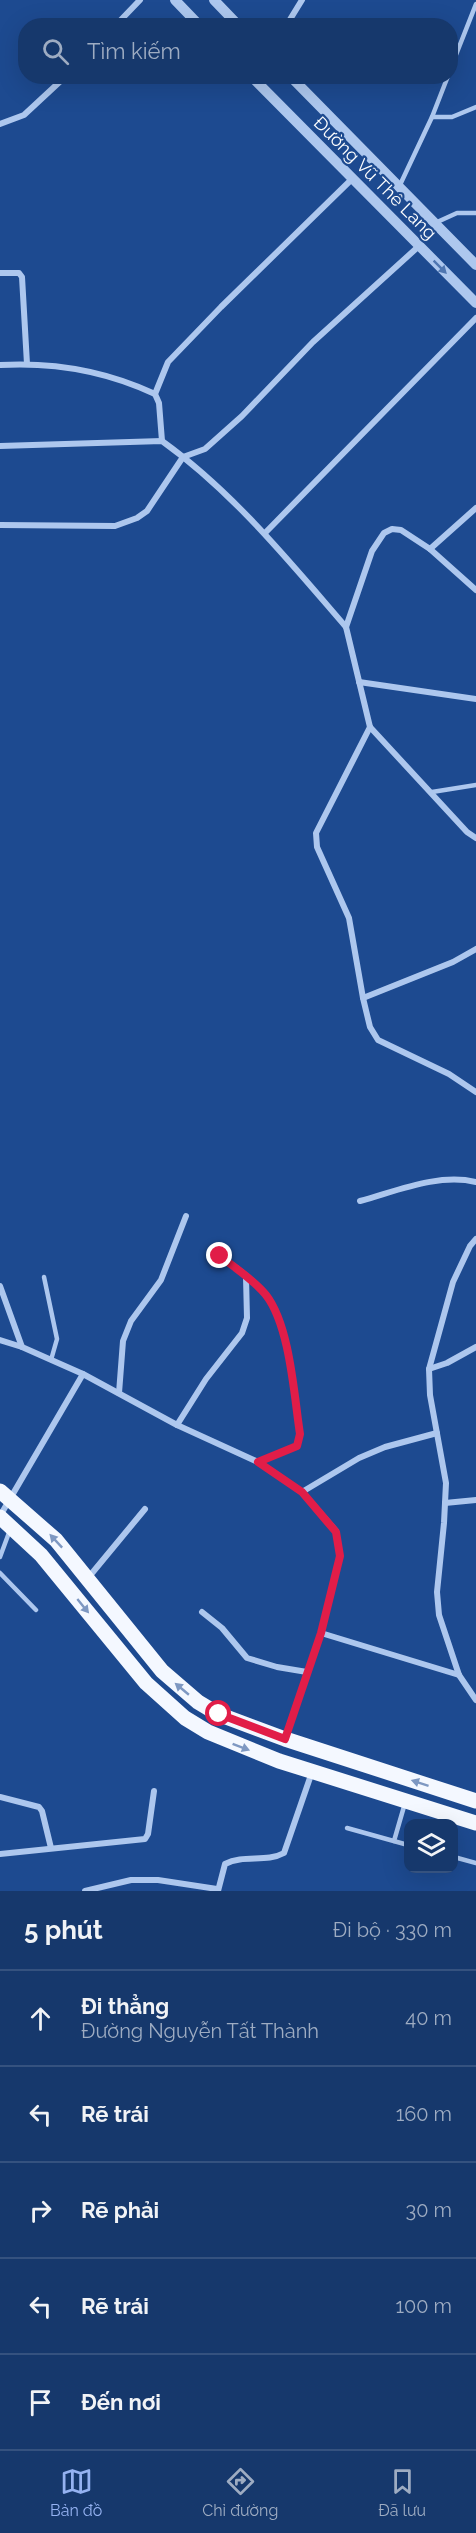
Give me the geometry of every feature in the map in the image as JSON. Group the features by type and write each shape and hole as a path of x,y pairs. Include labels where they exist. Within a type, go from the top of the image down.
{"main road":[{"path":"6,1495 56,1540 162,1671 198,1702 219,1714 285,1739 476,1801"},
{"path":"4,1520 41,1555 164,1702 208,1732 279,1761 476,1823"}],"street":[{"path":"123,18 140,0"},
{"path":"175,0 192,18"},
{"path":"214,0 231,18"},
{"path":"291,18 302,0"},
{"path":"0,124 24,115 57,84"},
{"name":"Đường Vũ Thê Lang","path":"258,84 476,303"},
{"name":"Đường Vũ Thê Lang","path":"298,84 476,265"},
{"path":"155,394 168,362 352,179"},
{"path":"0,525 115,526 126,524 147,511 183,457 205,449 242,416 313,342 419,246"},
{"path":"0,273 19,273 22,277 27,364"},
{"path":"264,533 476,318"},
{"path":"0,365 70,366 92,371 155,394 159,403 162,441"},
{"path":"0,446 162,441 183,457 264,533 346,627 370,727 467,832 476,838"},
{"path":"430,549 476,508"},
{"path":"346,627 372,551 384,533 392,529 400,530 430,549 476,590"},
{"path":"359,682 476,699"},
{"path":"370,727 316,833 317,847 349,918 363,998 370,1027 378,1040 450,1074 476,1092"},
{"path":"363,998 453,962 476,949"},
{"path":"360,1201 431,1182 453,1179 476,1182"},
{"path":"119,1393 123,1341 131,1322 161,1280 186,1216"},
{"path":"476,1239 470,1246 453,1282 429,1369 437,1432 444,1461 445,1503 437,1592 439,1615 459,1675 476,1700"},
{"path":"220,1256 266,1295 278,1315 285,1340 300,1434 297,1446 258,1462"},
{"path":"177,1425 206,1378 242,1332 247,1318 246,1277"},
{"path":"0,1286 22,1347"},
{"path":"0,1340 22,1347 83,1374 177,1425 258,1462 302,1492 336,1532 340,1556 321,1633 285,1739"},
{"path":"429,1369 447,1363 476,1347"},
{"path":"4,1520 6,1495 83,1374"},
{"path":"302,1492 359,1458 385,1447 437,1432"},
{"path":"445,1503 476,1500"},
{"path":"87,1579 145,1509"},
{"path":"202,1612 222,1628 241,1654 247,1658 277,1667 308,1672"},
{"path":"321,1633 459,1675"},
{"path":"85,1891 130,1880 158,1880 218,1890 225,1864 234,1860 275,1858 284,1853 313,1772"},
{"path":"0,1854 145,1839 148,1834 154,1791"},
{"path":"0,1797 39,1807 51,1848"}],"lane":[{"path":"458,50 476,4"},
{"path":"399,187 445,84"},
{"path":"432,117 452,117 476,106"},
{"path":"435,223 456,213 476,213"},
{"path":"432,792 476,785"},
{"path":"44,1277 57,1339 51,1360"},
{"path":"0,1557 4,1520"},
{"path":"0,1573 36,1610"},
{"path":"394,1840 405,1801"},
{"path":"347,1828 404,1844"},
{"path":"458,1858 476,1863"}],"route":[{"path":"219,1714 285,1739 321,1633 340,1556 336,1532 302,1492 258,1462 297,1446 300,1434 285,1340 278,1315 266,1295 220,1256"}]}
